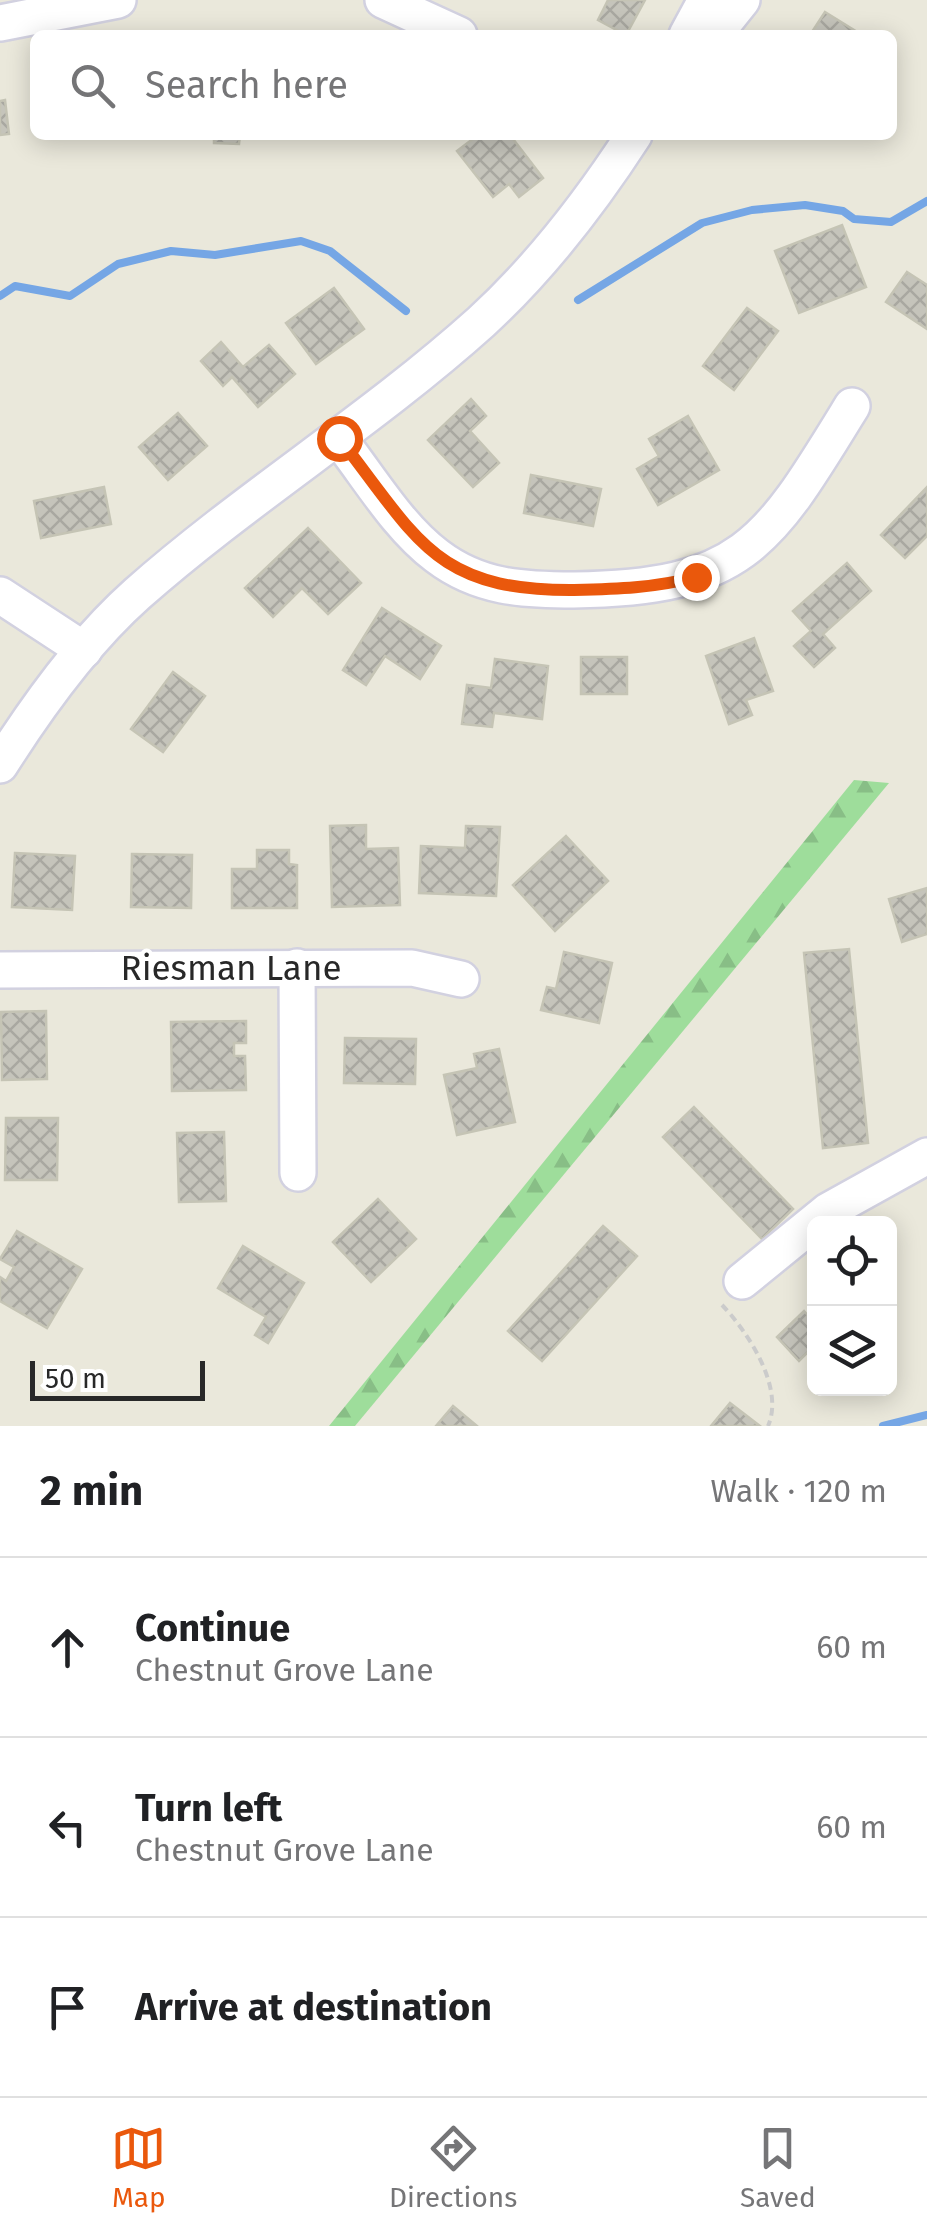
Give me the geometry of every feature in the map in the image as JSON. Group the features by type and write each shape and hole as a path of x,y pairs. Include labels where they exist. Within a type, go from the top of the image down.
{"street":[{"path":"0,23 118,0"},
{"path":"382,0 448,30"},
{"path":"690,30 706,0"},
{"path":"718,30 742,0"},
{"path":"0,765 31,716 84,650 149,584 339,438 484,319 552,250 630,140"},
{"path":"339,438 416,536 461,572 492,585 524,590 621,590 696,577 761,537 798,494 852,406"},
{"path":"0,595 84,650"},
{"path":"297,967 298,1172"},
{"name":"Riesman Lane","path":"0,970 412,968 461,979"},
{"path":"732,1293 828,1211 927,1156"}],"path":[{"path":"732,1293 768,1384 773,1416 768,1426"}],"green space":[{"path":"854,780 889,783 355,1426 329,1426"}],"building":[{"path":"608,0 645,0 629,30 617,30 598,20"},
{"path":"825,12 854,30 813,30"},
{"path":"5,100 9,134 0,135 0,101"},
{"path":"214,140 239,140 239,144"},
{"path":"471,140 514,140 543,178 519,197 509,184 493,197 457,151"},
{"path":"842,225 866,287 799,313 775,251"},
{"path":"907,272 927,285 927,329 886,302"},
{"path":"334,288 364,329 316,364 286,323"},
{"path":"747,308 778,331 734,390 703,366"},
{"path":"221,342 243,367 269,345 295,374 258,407 232,377 223,386 201,361"},
{"path":"471,399 486,416 470,431 499,463 473,487 428,440"},
{"path":"178,413 207,446 168,480 139,447"},
{"path":"688,416 719,470 658,505 637,469 659,456 649,439"},
{"path":"531,475 601,489 593,526 524,513"},
{"path":"104,487 111,524 41,538 34,501"},
{"path":"927,487 927,536 905,558 881,535"},
{"path":"308,528 361,583 328,614 302,588 273,617 245,588"},
{"path":"847,563 871,591 823,634 835,648 814,667 794,646 811,631 793,611"},
{"path":"382,608 441,646 420,679 385,656 366,685 343,670"},
{"path":"754,638 773,691 746,700 752,715 729,724 706,656"},
{"path":"581,657 627,657 627,694 581,694"},
{"path":"495,659 548,666 542,719 494,713 492,727 462,724 467,685 491,688"},
{"path":"173,672 205,696 163,752 131,729"},
{"path":"366,825 366,849 398,848 400,905 332,907 330,826"},
{"path":"466,826 500,827 496,896 419,893 421,846 465,848"},
{"path":"566,836 608,881 555,931 513,885"},
{"path":"257,850 289,850 289,864 297,865 297,908 232,908 232,869 257,869"},
{"path":"15,853 75,856 72,910 12,907"},
{"path":"132,854 192,855 191,908 131,907"},
{"path":"927,888 927,934 902,942 889,899"},
{"path":"849,949 868,1143 823,1148 804,953"},
{"path":"564,952 612,963 599,1023 541,1010 547,987 556,989"},
{"path":"46,1011 47,1079 2,1080 1,1012"},
{"path":"246,1021 246,1043 234,1043 234,1056 245,1056 246,1090 172,1091 171,1022"},
{"path":"345,1038 416,1039 415,1084 344,1083"},
{"path":"499,1049 515,1122 457,1135 444,1075 477,1068 474,1054"},
{"path":"694,1107 793,1209 762,1239 663,1137"},
{"path":"6,1118 58,1118 57,1180 5,1180"},
{"path":"224,1132 226,1201 179,1202 177,1133"},
{"path":"378,1199 416,1239 371,1282 333,1242"},
{"path":"603,1226 637,1256 542,1361 508,1331"},
{"path":"17,1231 82,1269 47,1328 0,1301 0,1277 6,1281 14,1267 0,1259"},
{"path":"243,1246 304,1283 268,1343 255,1335 266,1317 218,1288"},
{"path":"804,1311 807,1314 807,1353 799,1361 777,1337"},
{"path":"730,1403 760,1426 711,1426"},
{"path":"453,1406 477,1426 436,1426"}],"waterway":[{"path":"578,300 702,223 752,210 805,205 843,211 854,219 891,222 927,201"},
{"path":"0,296 15,286 70,296 118,264 171,251 215,255 301,241 330,251 406,311"},
{"path":"883,1426 927,1415"}],"route":[{"path":"339,438 434,554 461,572 492,585 524,590 621,590 659,587 696,577"}]}
